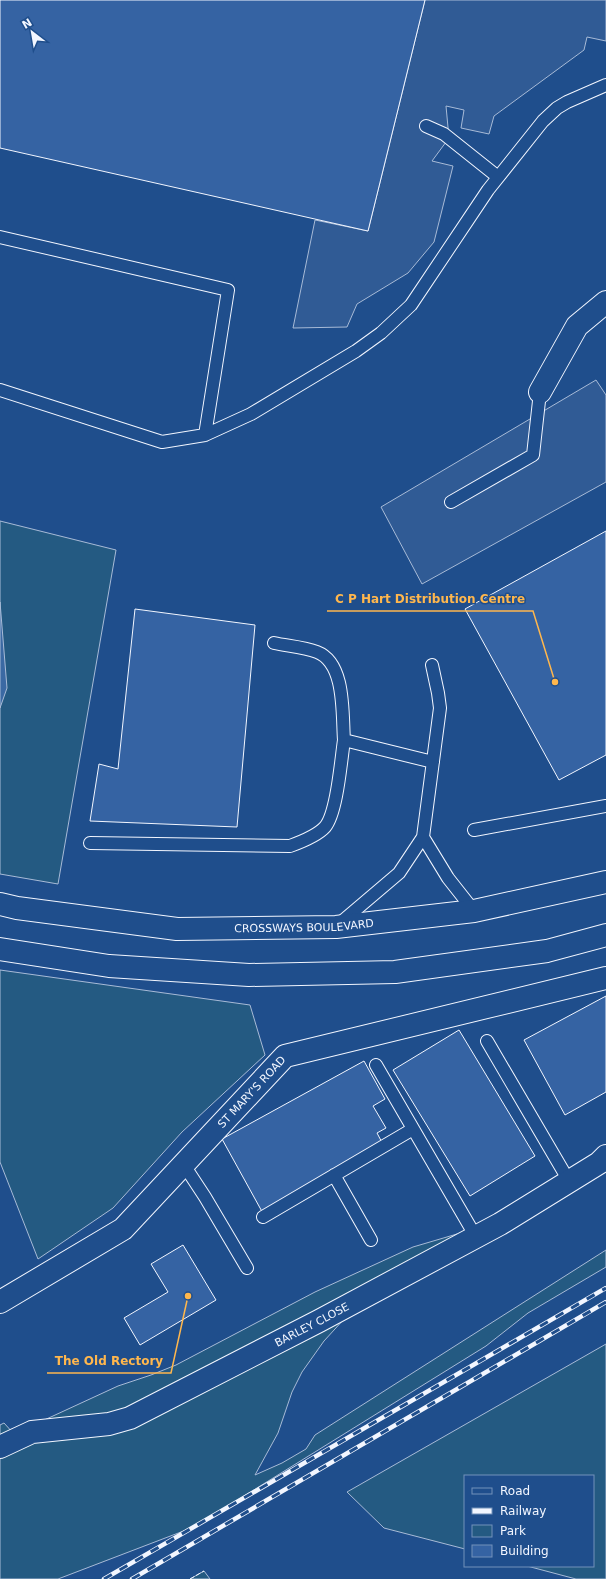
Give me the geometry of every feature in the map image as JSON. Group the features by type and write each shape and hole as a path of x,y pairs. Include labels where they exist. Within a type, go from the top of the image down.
{"street":[{"path":"540,392 576,326 606,302"},
{"name":"CROSSWAYS BOULEVARD","path":"0,904 17,908 177,928 336,927 474,911 606,882"},
{"path":"0,949 109,966 249,975 387,972 547,951 606,935"},
{"name":"ST MARY'S ROAD","path":"0,1302 123,1228 184,1165 285,1056 606,978"},
{"name":"BARLEY CLOSE","path":"0,1447 32,1432 109,1424 130,1418 319,1321 476,1237 569,1182 599,1163 606,1156"}],"lane":[{"path":"0,390 162,442 205,435 251,414 356,352 381,333 411,305 472,213 498,177 543,121 558,108 606,85"},
{"path":"426,126 449,138 498,177"},
{"path":"0,237 228,290 205,435"},
{"path":"451,502 533,455 540,392"},
{"path":"90,843 290,846 307,839 325,827 333,810 344,740 340,685 332,664 318,653 274,643"},
{"path":"336,927 399,873 423,837 440,708 432,665"},
{"path":"344,740 433,762"},
{"path":"474,830 606,806"},
{"path":"423,837 448,878 474,911"},
{"path":"487,1041 569,1182"},
{"path":"376,1065 476,1237"},
{"path":"263,1217 413,1129"},
{"path":"184,1165 205,1197 247,1268"},
{"path":"334,1175 371,1240"}],"green space":[{"path":"0,521 116,550 58,884 0,874"},
{"path":"0,970 250,1005 265,1055 182,1132 113,1208 38,1259 0,1162"},
{"path":"457,1234 458,1250 345,1318 324,1341 302,1372 292,1392 278,1433 255,1475 282,1463 306,1449 315,1435 606,1250 606,1267 528,1313 486,1346 194,1527 58,1579 0,1579 0,1425 4,1423 14,1434 118,1386 176,1365 315,1292 413,1247"},
{"path":"606,1344 606,1579 576,1579 531,1567 594,1567 594,1475 464,1475 464,1549 384,1528 347,1492"},
{"path":"204,1571 210,1579 190,1579"}],"shaded area":[{"path":"425,0 606,0 606,41 587,37 584,50 494,116 489,134 461,128 464,110 446,106 449,138 432,161 453,166 434,242 408,273 357,304 347,327 293,328 315,220 368,231"},
{"path":"596,380 606,395 606,482 422,584 381,507"},
{"path":"0,602 7,688 0,708"}],"building":[{"path":"0,0 425,0 368,231 0,148"},
{"path":"606,531 606,755 559,780 465,609"},
{"path":"135,609 255,625 237,827 90,821 99,764 118,769"},
{"path":"606,996 606,1092 565,1115 524,1040"},
{"path":"459,1030 535,1156 470,1196 393,1070"},
{"path":"364,1061 385,1099 373,1106 386,1128 377,1133 386,1150 265,1217 222,1139"},
{"path":"183,1245 216,1300 140,1345 124,1318 168,1292 151,1264"}],"railway":[{"path":"104,1579 606,1288"},
{"path":"132,1579 606,1302"}],"fence":[{"path":"190,1579 204,1571"}],"place":[{"name":"C P Hart Distribution Centre","path":"555,682"},
{"name":"The Old Rectory","path":"188,1296"}]}
